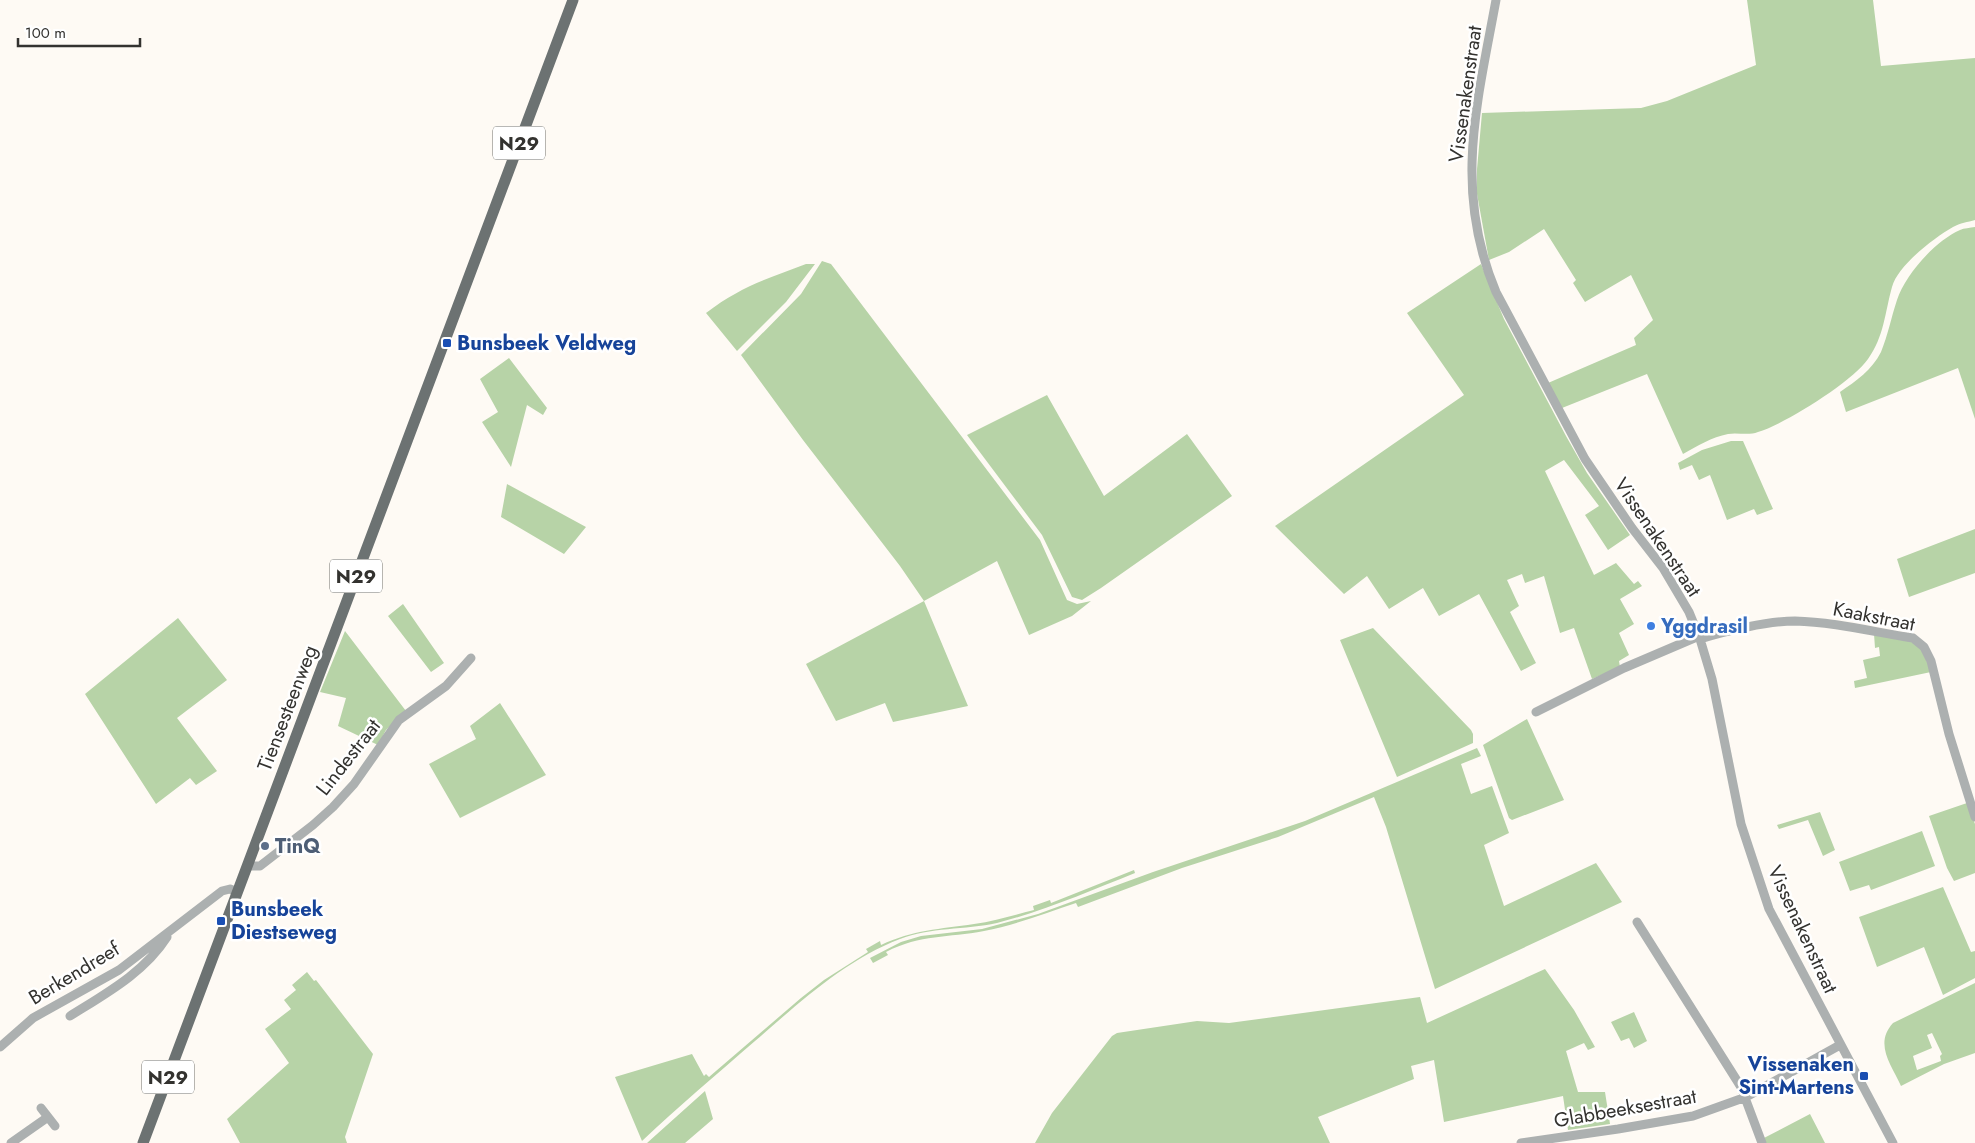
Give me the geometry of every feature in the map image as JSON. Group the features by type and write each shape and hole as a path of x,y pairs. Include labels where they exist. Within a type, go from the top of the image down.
{"main road":[{"name":"Tiensesteenweg","path":"143,1143 573,0"}],"street":[{"name":"Vissenakenstraat","path":"1496,0 1473,136 1471,180 1475,222 1487,270 1496,292 1585,459 1632,528 1663,568 1681,598 1699,637 1712,679 1741,824 1758,880 1781,934 1893,1143"},
{"name":"Kaakstraat","path":"1536,712 1624,668 1699,637 1794,621 1849,627 1913,638 1919,642 1931,661 1949,734 1975,817"},
{"name":"Lindestraat","path":"247,866 260,866 307,830 333,807 354,784 399,720 446,686 471,658"},
{"name":"Berkendreef","path":"0,1047 33,1018 119,970 222,891 230,889 238,892"},
{"path":"1637,922 1746,1097 1762,1143"},
{"name":"Berkendreef","path":"70,1016 115,988 150,959 161,947 169,932"},
{"name":"Glabbeeksestraat","path":"1520,1143 1673,1120 1712,1110 1746,1097 1840,1045"},
{"path":"41,1108 54,1126"},
{"path":"11,1143 48,1117"}],"green space":[{"path":"1747,0 1873,0 1881,66 1975,58 1975,220 1958,224 1945,232 1927,245 1901,270 1892,287 1878,342 1868,359 1848,379 1817,401 1770,428 1754,433 1722,435 1683,454 1647,374 1562,408 1548,383 1636,345 1634,338 1653,320 1631,275 1585,302 1573,283 1576,280 1544,229 1509,252 1489,260 1477,194 1477,169 1482,113 1641,108 1667,101 1756,65"},
{"path":"1975,227 1975,419 1958,368 1846,412 1840,392 1863,375 1881,352 1901,290 1907,280 1922,260 1941,242 1962,229"},
{"path":"822,261 831,264 1040,540 1067,600 1077,604 1091,601 1072,616 1029,635 997,561 924,601 900,566 803,440 741,355 801,294"},
{"path":"806,264 815,264 786,302 737,351 706,313 742,290"},
{"path":"1481,264 1504,319 1566,436 1587,473 1630,535 1608,550 1585,515 1599,506 1564,460 1545,471 1594,575 1616,563 1634,584 1638,581 1642,586 1620,599 1634,624 1619,633 1629,655 1619,661 1620,667 1592,679 1574,628 1560,633 1544,576 1525,583 1522,574 1507,580 1519,606 1510,612 1536,663 1521,671 1479,594 1439,616 1423,588 1389,609 1367,576 1344,594 1275,526 1464,395 1407,313"},
{"path":"509,358 547,408 543,415 527,405 511,467 482,422 498,412 480,379"},
{"path":"1047,395 1104,496 1187,434 1232,496 1082,600 1072,597 1042,535 967,435"},
{"path":"1731,441 1743,441 1773,509 1757,515 1754,509 1727,520 1710,475 1699,480 1692,465 1680,470 1678,463 1702,450"},
{"path":"507,484 586,527 564,554 501,517"},
{"path":"1975,529 1975,573 1909,597 1897,559"},
{"path":"924,601 968,706 893,722 885,703 836,721 806,664"},
{"path":"403,604 444,663 431,672 388,616"},
{"path":"178,618 227,680 177,718 217,771 196,785 190,778 156,804 85,694"},
{"path":"1373,628 1471,730 1473,743 1397,777 1340,640"},
{"path":"345,631 406,711 386,730 378,745 338,726 346,698 320,692"},
{"path":"1874,634 1911,641 1921,647 1931,672 1855,688 1854,681 1867,678 1863,660 1880,656 1879,647 1875,648"},
{"path":"500,703 546,775 460,818 429,764 476,739 470,726"},
{"path":"1527,719 1564,800 1512,820 1509,818 1483,745"},
{"path":"1477,748 1481,756 1461,764 1471,794 1492,786 1509,833 1484,845 1504,906 1596,863 1622,902 1435,989 1386,827 1374,797 1278,837 1182,868 1078,907 1076,903 1031,919 996,928 923,939 886,952 888,955 873,963 870,958 901,942 921,936 982,929 1038,914 1153,872 1305,821"},
{"path":"1967,803 1975,824 1975,873 1954,881 1947,868 1929,816"},
{"path":"1820,812 1835,850 1823,856 1808,820 1779,829 1777,825"},
{"path":"1922,831 1935,866 1871,890 1869,885 1850,891 1839,862"},
{"path":"1134,870 1135,873 1032,913 997,923 911,935 860,958 806,998 698,1090 642,1141 615,1077 692,1054 704,1076 706,1074 709,1077 801,998 824,980 868,952 866,949 880,941 881,945 916,933 982,923 1034,910 1033,906 1050,900 1051,903"},
{"path":"1943,887 1971,952 1975,951 1975,978 1943,995 1924,947 1877,967 1859,917"},
{"path":"1545,969 1574,1010 1595,1047 1588,1050 1584,1043 1566,1051 1578,1092 1605,1092 1610,1124 1568,1130 1563,1096 1444,1122 1434,1060 1411,1066 1414,1079 1318,1117 1330,1143 1035,1143 1052,1113 1112,1036 1117,1033 1197,1021 1229,1023 1420,997 1427,1023"},
{"path":"307,972 314,981 316,980 373,1054 345,1137 347,1143 240,1143 227,1119 289,1063 265,1029 291,1009 284,1000 296,990 292,985"},
{"path":"1975,983 1975,1053 1944,1064 1901,1086 1886,1054 1885,1039 1887,1031 1893,1023","holes":["1932,1033 1942,1054 1940,1056 1941,1061 1917,1070 1913,1056 1932,1048 1927,1035"]},
{"path":"1634,1012 1647,1041 1634,1048 1629,1038 1621,1041 1611,1022"},
{"path":"705,1091 713,1119 685,1143 647,1143"},
{"path":"1810,1114 1825,1143 1763,1143 1762,1139"}],"place":[{"name":"Bunsbeek Veldweg","path":"447,343"},
{"name":"Yggdrasil","path":"1651,626"},
{"name":"TinQ","path":"265,846"},
{"name":"Bunsbeek Diestseweg","path":"221,921"},
{"name":"Vissenaken Sint-Martens","path":"1864,1076"}]}
